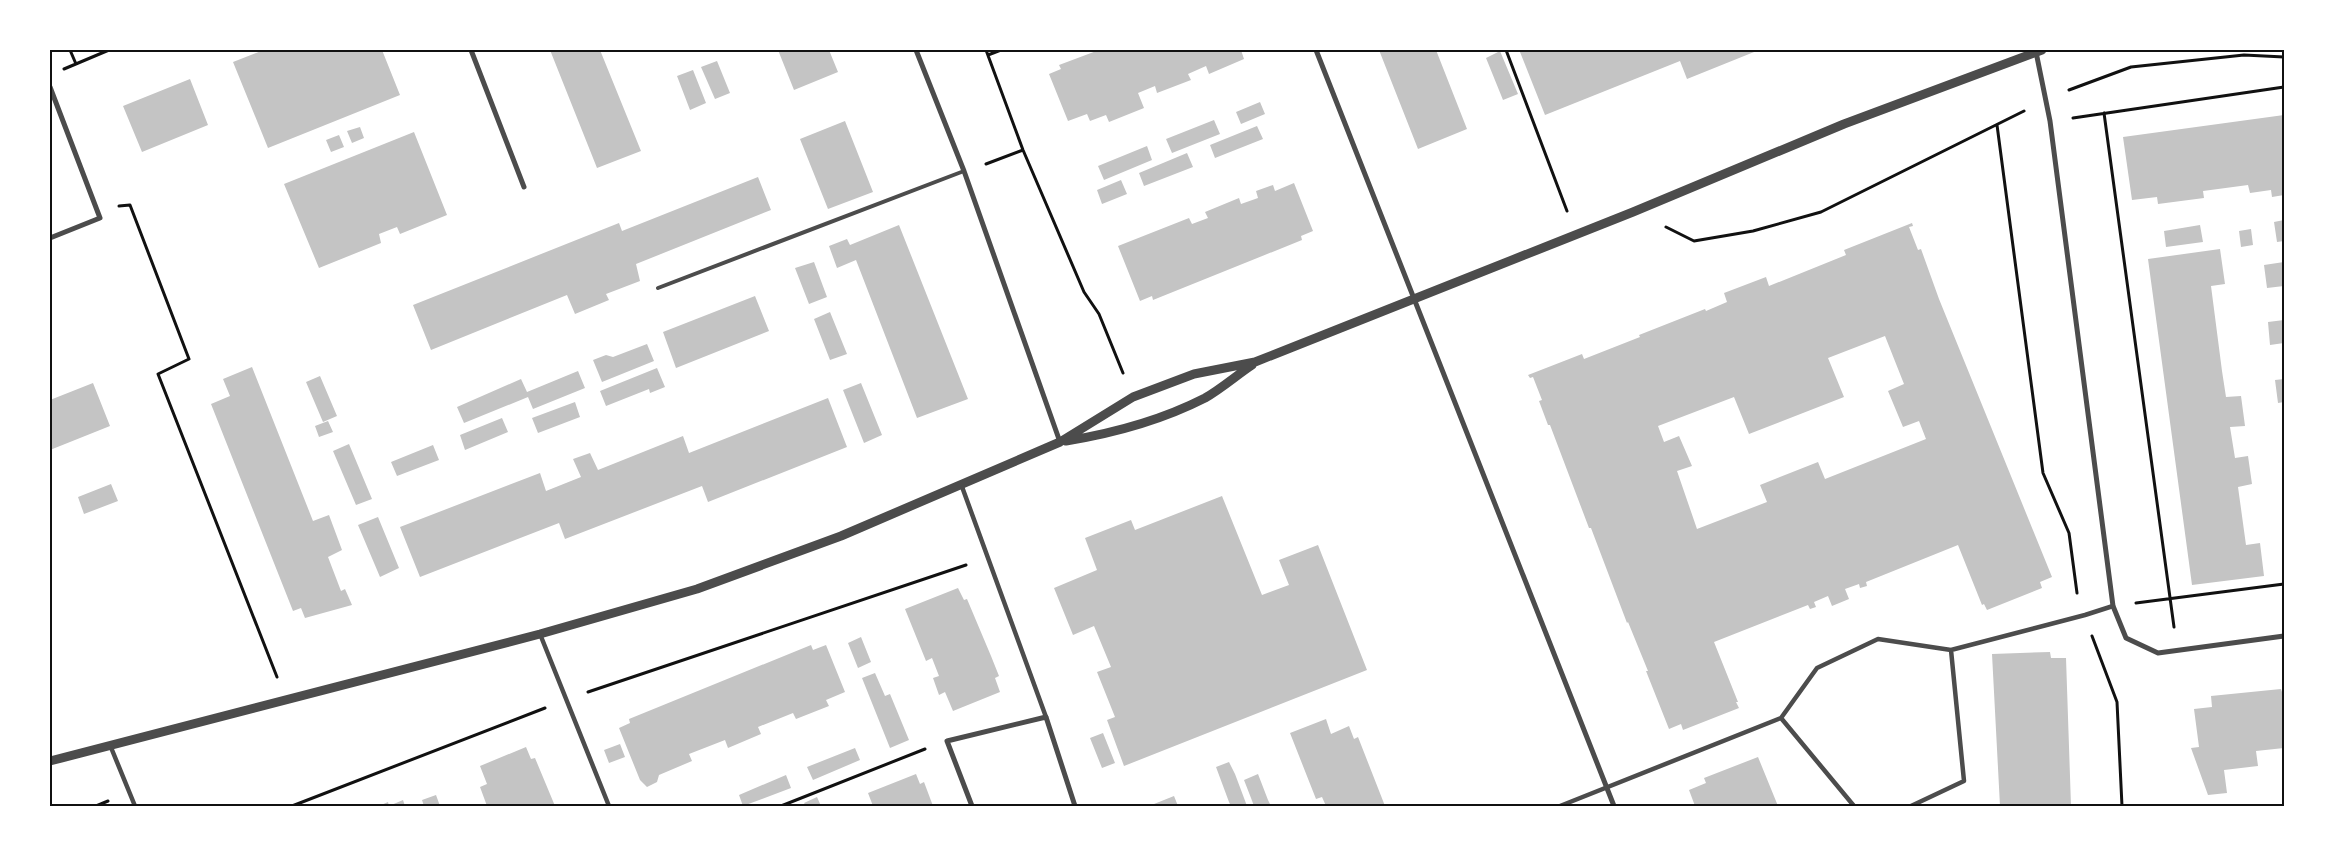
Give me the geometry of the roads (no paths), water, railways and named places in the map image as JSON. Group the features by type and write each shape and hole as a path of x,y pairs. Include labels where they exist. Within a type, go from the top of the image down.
{"street":[{"path":"471,50 524,187"},
{"path":"916,50 964,171 1060,442"},
{"path":"1316,50 1614,806"},
{"path":"50,760 540,634 698,589 841,536 1060,442 1133,397 1194,374 1255,362 1577,235 1844,124 2039,51 2045,101 2050,121 2113,606 2126,638 2158,653 2284,636"},
{"path":"50,87 100,218 50,238"},
{"path":"1060,442 1113,433 1144,424 1206,397 1255,362"},
{"path":"962,484 1046,717 1075,806"},
{"path":"1560,806 1781,718 1817,668 1878,639 1951,650 2113,606"},
{"path":"540,634 568,699 609,806"},
{"path":"1911,806 1964,780 1951,650"},
{"path":"972,806 947,741 1046,717"},
{"path":"1781,718 1854,806"},
{"path":"110,745 135,806"}],"lane":[{"path":"658,288 964,171"}]}
